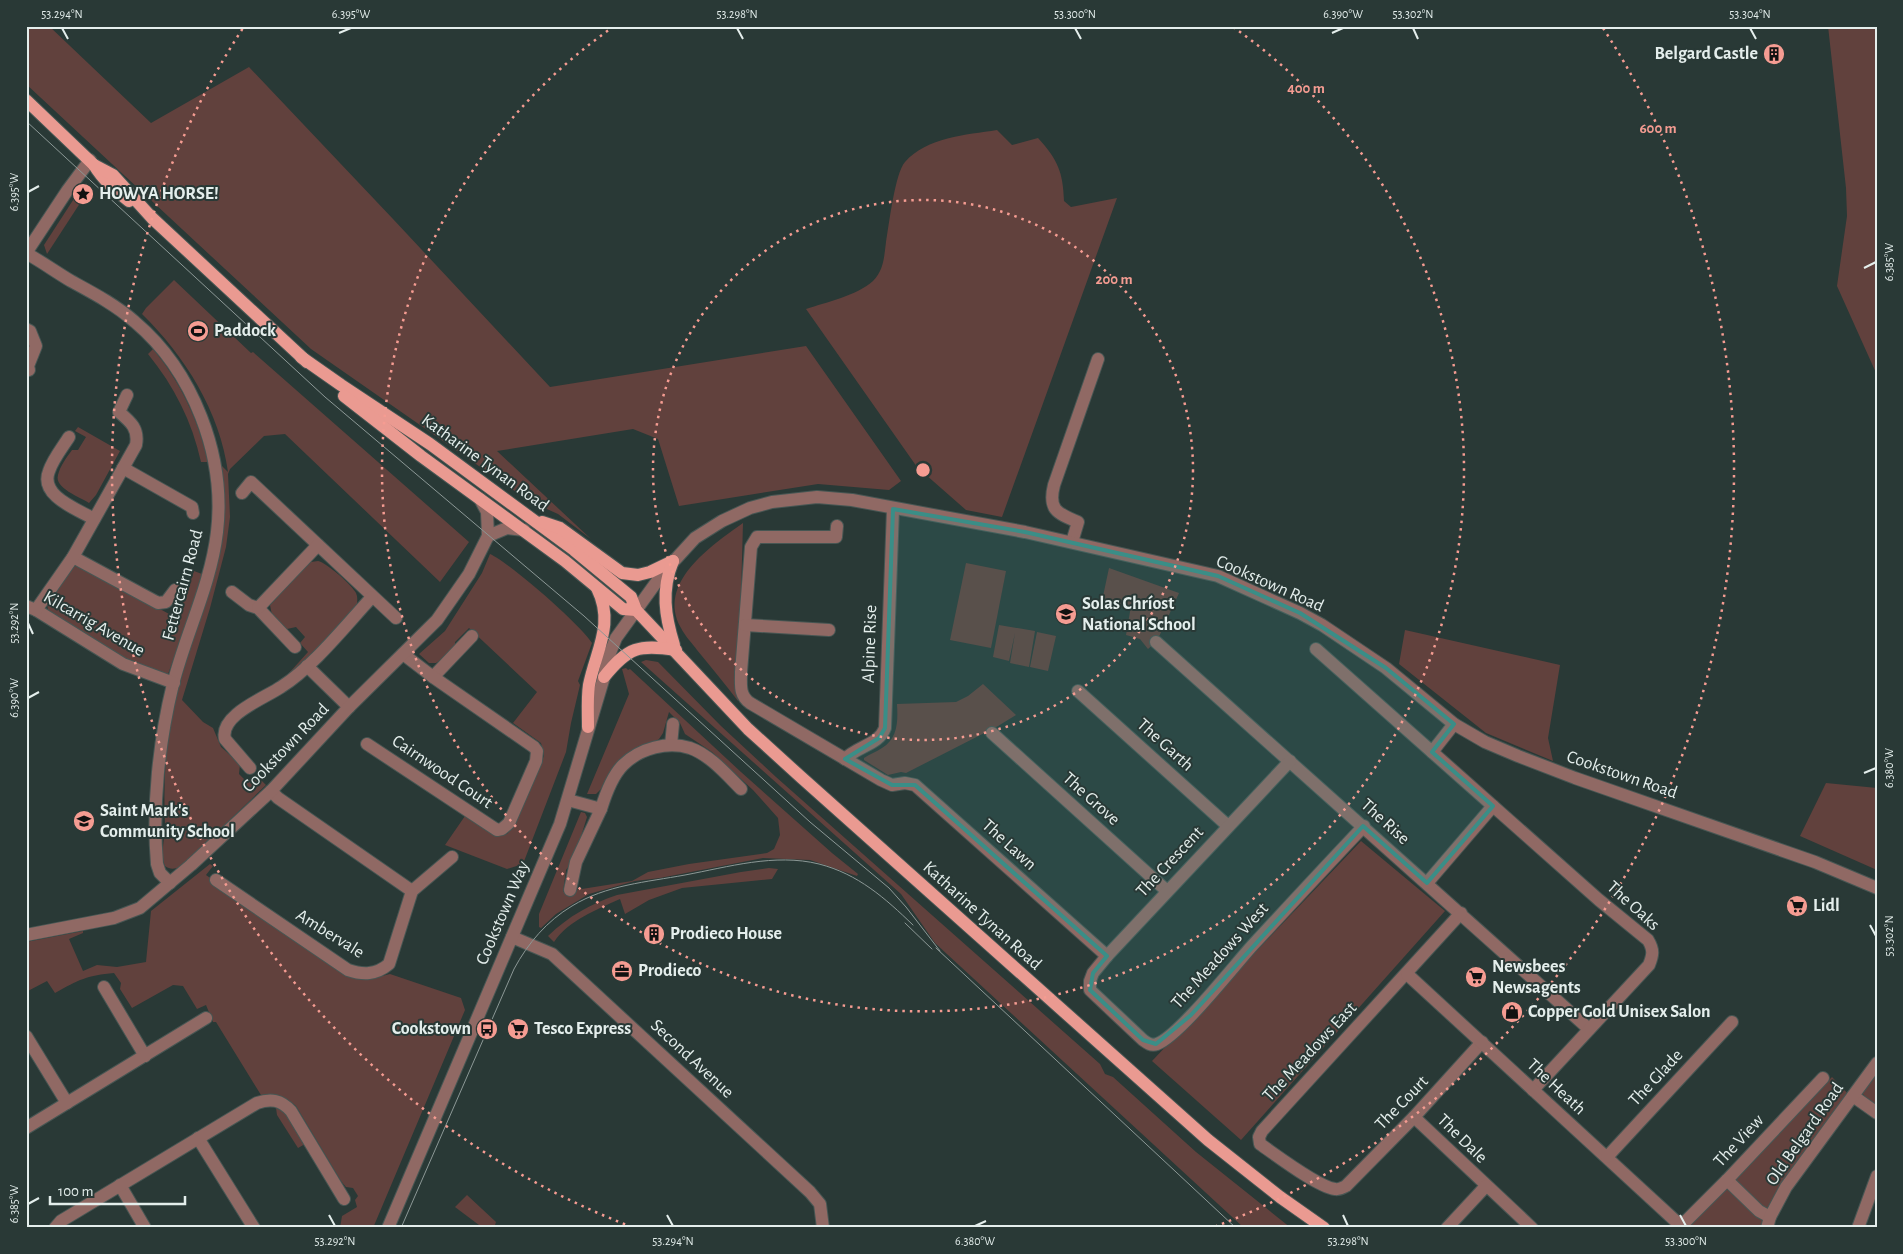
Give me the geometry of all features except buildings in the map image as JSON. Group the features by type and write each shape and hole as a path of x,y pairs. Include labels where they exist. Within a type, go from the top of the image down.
{"main road":[{"name":"Katharine Tynan Road","path":"26,100 92,162 102,178 114,190 152,218 337,390 382,426 524,530 623,609 636,610"},
{"name":"Katharine Tynan Road","path":"301,357 341,386 430,444 616,583 631,596 636,610 676,650 754,735 1036,988 1237,1164 1280,1198 1324,1228"},
{"path":"532,519 560,528 622,573 638,575 673,561"},
{"path":"604,677 622,656 636,649 651,647 676,650 667,622 665,605 667,576 673,561"},
{"path":"588,727 589,687 605,628 603,601 596,586"}],"street":[{"path":"26,253 66,191 92,162"},
{"name":"Fettercairn Road","path":"26,253 123,312 157,343 188,390 208,435 217,484 217,531 203,592 174,683 163,736 157,795 157,864 160,873 170,883"},
{"path":"26,328 31,333 36,346 28,366 29,370"},
{"path":"1072,542 1078,522 1053,508 1050,500 1098,359"},
{"path":"31,608 73,557 136,445 138,437 132,422 120,412 127,395"},
{"path":"69,437 49,471 47,479 49,488 56,497 94,518"},
{"path":"123,468 192,508 193,513"},
{"path":"242,493 251,482 396,618"},
{"name":"Cookstown Road","path":"636,610 673,561 695,538 750,508 772,502 817,497 852,500 893,509 943,515 1072,542 1218,576 1300,613 1354,646 1386,668 1454,724 1485,742 1518,756 1799,856 1877,888"},
{"name":"Katharine Tynan Road","path":"480,499 487,512 488,536"},
{"name":"Alpine Rise","path":"845,759 854,751 879,738 885,728 893,509"},
{"path":"837,526 836,537 757,537 751,547 741,689 743,697 750,703 845,759"},
{"path":"488,536 507,528 524,530"},
{"name":"Cookstown Road","path":"26,934 114,918 140,908 170,883 271,791 349,707 437,620 469,574 488,536"},
{"path":"258,608 318,545"},
{"path":"73,557 158,602 166,602 175,590"},
{"path":"232,592 249,605 258,608 295,647"},
{"path":"250,768 225,739 224,733 228,723 243,710 295,678 372,597"},
{"name":"Kilcarrig Avenue","path":"31,608 123,664 174,683"},
{"name":"Cookstown Way","path":"388,1228 512,938 568,800 612,647 636,610"},
{"path":"745,625 830,630"},
{"path":"403,654 433,677 472,636"},
{"name":"The Rise","path":"1156,642 1589,1029"},
{"name":"The Oaks","path":"1316,648 1493,806 1648,940 1653,949 1653,957 1649,966 1533,1090"},
{"path":"307,666 349,707"},
{"name":"Cairnwood Court","path":"368,744 497,830 502,829 509,823 536,761 537,751 534,747 433,677"},
{"name":"The Garth","path":"1078,691 1228,826"},
{"path":"671,745 673,724"},
{"path":"1432,752 1454,724"},
{"name":"The Grove","path":"992,733 1167,891"},
{"path":"570,890 576,862 601,809 606,793 622,765 638,755 657,746 671,745 690,748 711,761 741,789"},
{"name":"The Lawn","path":"845,759 892,785 905,783 915,785 1107,956"},
{"name":"The Crescent","path":"1093,994 1090,990 1090,981 1093,973 1107,956 1290,761"},
{"path":"271,791 278,798 412,891 452,857"},
{"path":"568,800 601,809"},
{"path":"1427,883 1493,806"},
{"name":"The Meadows West","path":"1093,994 1148,1044 1156,1044 1161,1041 1191,1015 1252,946 1364,826"},
{"name":"Ambervale","path":"216,880 348,970 358,973 375,973 389,964 412,891"},
{"name":"The Meadows East","path":"1346,1186 1338,1190 1332,1189 1316,1180 1260,1144 1259,1137 1262,1130 1461,913"},
{"name":"Second Avenue","path":"512,938 552,954 810,1192 820,1204 823,1228"},
{"name":"The Heath","path":"1407,974 1607,1157 1680,1227"},
{"path":"104,987 145,1056"},
{"path":"26,1128 206,1018"},
{"name":"The Glade","path":"1607,1157 1732,1022"},
{"path":"26,1036 67,1104"},
{"name":"The Court","path":"1346,1186 1414,1117 1482,1042"},
{"name":"Old Belgard Road","path":"1768,1222 1786,1187 1877,1064"},
{"name":"The View","path":"1680,1227 1824,1078"},
{"path":"1853,1096 1877,1113"},
{"path":"55,1228 61,1221 120,1185 257,1103 266,1100 274,1100 284,1104 291,1111 344,1199"},
{"name":"The Dale","path":"1414,1117 1532,1228"},
{"path":"198,1138 254,1228"},
{"path":"1858,1228 1877,1176"},
{"path":"1727,1180 1768,1222"},
{"path":"120,1185 145,1228"},
{"name":"The Dale","path":"1447,1228 1486,1186"}],"highlighted area":[{"path":"893,509 1025,532 1218,576 1300,613 1386,668 1454,724 1432,752 1493,806 1427,883 1363,826 1191,1015 1156,1044 1143,1040 1090,990 1093,973 1107,956 915,785 892,785 845,759 879,738 885,728"}],"shaded area":[{"path":"26,26 49,26 151,123 249,67 550,387 806,346 901,481 889,490 818,484 679,506 658,439 633,429 497,451 591,539 558,514 529,501 311,349 26,84"},
{"path":"1828,26 1877,26 1877,375 1837,286 1847,216 1846,188"},
{"path":"997,130 1012,145 1038,138 1055,160 1061,174 1064,201 1071,207 1117,198 1002,517 966,510 917,467 806,309 850,295 877,277 883,263 895,188 901,168 905,162 924,147 936,142 948,138"},
{"path":"77,194 84,197 47,254 44,245"},
{"path":"174,280 251,353 253,352 469,542 440,582 285,434 264,436 230,469 228,474 230,517 226,547 182,700 203,722 213,728 221,747 240,764 239,774 248,783 256,775 266,785 186,862 174,869 165,866 163,856 165,825 164,793 168,740 183,672 218,560 224,512 221,465 228,472 217,428 198,386 158,330 142,314"},
{"path":"153,349 180,388 194,416 208,462 201,462 193,432 181,405 174,391 148,354"},
{"path":"78,427 120,451 96,495 89,503 64,488 58,480 62,465 72,450 78,450 86,437 75,431"},
{"path":"743,523 738,701 684,634 675,612 676,596 681,581 691,567 716,543"},
{"path":"490,554 513,569 544,595 575,623 592,643 578,681 580,685 566,752 523,864 507,869 445,845 465,816 501,835 507,834 511,829 544,756 541,743 513,723 537,692 469,628 442,659 436,663 429,663 419,654 445,631 482,573"},
{"path":"318,561 333,570 354,589 357,594 357,605 298,669 281,682 308,652 300,643 305,637 296,627 287,629 272,615 270,605 308,564"},
{"path":"77,563 173,615 180,611 194,571 202,574 184,632 168,674 130,664 48,611 47,603"},
{"path":"966,563 1006,571 991,648 950,640"},
{"path":"1109,568 1179,593 1157,641 1148,649 1140,639 1126,635 1131,606 1102,601"},
{"path":"999,625 1035,631 1029,667 1010,663 1015,633 1009,661 993,657"},
{"path":"1405,630 1560,665 1548,738 1553,761 1486,733 1399,664"},
{"path":"1037,632 1056,636 1048,671 1030,667"},
{"path":"646,660 658,662 721,726 776,777 1100,1064 1105,1074 1113,1077 1196,1152 1291,1228 1243,1227 935,943 901,894 641,662"},
{"path":"622,669 630,669 741,772 858,874 857,876 810,860 763,858 635,881 589,894 556,914 541,928 539,927 539,914 581,812 585,813 587,817 574,859 566,870 563,892 632,881 648,872 689,864 767,853 774,849 780,835 778,818 753,790 712,752 685,734 680,723 669,712 663,733 659,739 613,769 596,794 587,794 629,694"},
{"path":"983,684 1016,715 906,773 901,772 888,775 864,760 864,758 887,744 894,734 897,723 897,704 956,702 968,696"},
{"path":"1826,783 1877,788 1877,870 1800,836"},
{"path":"1361,841 1445,911 1241,1140 1152,1061"},
{"path":"210,864 213,866 206,875 350,977 366,980 390,974 461,998 465,1010 373,1228 340,1228 342,1216 357,1207 355,1200 358,1196 353,1188 346,1187 341,1181 296,1106 280,1096 261,1095 216,1022 213,1022 206,1005 197,1009 183,986 173,985 132,1008 120,989 121,983 114,973 83,979 55,993 47,981 26,992 26,942 83,931 83,933 69,939 83,971 97,965 117,967 146,962 151,911"},
{"path":"769,868 778,869 772,879 682,888 649,900 625,914 620,899 575,922 560,934 554,942 548,936 580,911 617,895"},
{"path":"1877,1073 1877,1105 1868,1100 1862,1093"},
{"path":"1832,1077 1849,1095 1763,1228 1687,1228"},
{"path":"276,1108 286,1113 305,1144 298,1148 277,1115"},
{"path":"467,1195 496,1222 494,1228 483,1228 455,1207"}],"tram line":[{"path":"26,121 325,397 584,616 810,822 889,888 940,951"},
{"path":"401,1228 514,969 525,950 539,933 572,906 599,893 627,885 752,862 786,860 819,864 846,874 881,896 913,925"},
{"path":"905,923 932,949"},
{"path":"936,948 1236,1228"}],"place":[{"name":"Belgard Castle","path":"1774,54"},
{"name":"HOWYA HORSE!","path":"83,194"},
{"name":"Paddock","path":"198,331"},
{"name":"Solas Chríost National School","path":"1066,614"},
{"name":"Saint Mark's Community School","path":"84,821"},
{"name":"Lidl","path":"1797,906"},
{"name":"Prodieco House","path":"654,934"},
{"name":"Prodieco","path":"622,971"},
{"name":"Newsbees Newsagents","path":"1476,977"},
{"name":"Copper Gold Unisex Salon","path":"1512,1012"},
{"name":"Cookstown","path":"487,1029"},
{"name":"Tesco Express","path":"518,1029"}]}
